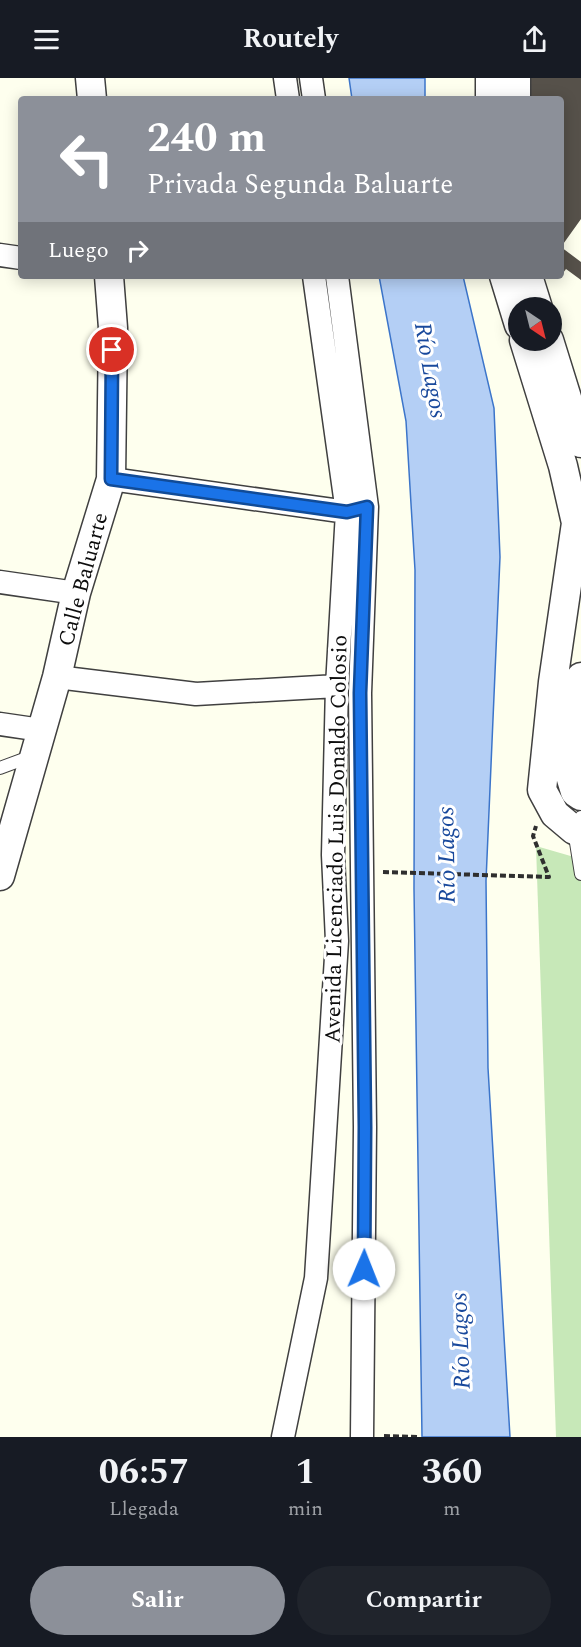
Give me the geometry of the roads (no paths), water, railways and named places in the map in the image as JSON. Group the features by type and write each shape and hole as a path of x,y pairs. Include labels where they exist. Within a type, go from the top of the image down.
{"street":[{"path":"90,78 92,96"},
{"path":"285,78 288,96"},
{"path":"311,78 314,96"},
{"path":"490,78 490,96"},
{"path":"516,78 516,96"},
{"path":"0,255 18,258"},
{"name":"Calle Baluarte","path":"0,876 57,677 76,593 111,479 113,328 105,279"},
{"name":"Avenida Licenciado Luis Donaldo Colosio","path":"283,1437 316,1278 337,941 333,855 337,686 357,509 315,279"},
{"name":"Avenida Licenciado Luis Donaldo Colosio","path":"337,279 357,509 365,1127 362,1436"},
{"path":"505,279 510,297"},
{"path":"529,279 535,297"},
{"path":"527,351 563,466 576,523 553,682 542,790 555,814 579,827"},
{"path":"552,351 581,443"},
{"path":"111,479 357,509"},
{"path":"0,582 76,593"},
{"path":"57,677 196,694 337,686"},
{"path":"581,677 568,769 575,792 581,796"},
{"path":"0,723 37,743"}],"lane":[{"path":"0,768 37,743"},
{"path":"579,827 581,874"}],"water":[{"path":"349,78 425,78 425,96 352,96"},
{"name":"Río Lagos","path":"380,279 464,279 494,408 500,557 486,881 488,1068 510,1437 422,1437 414,889 415,570 406,421"}]}
